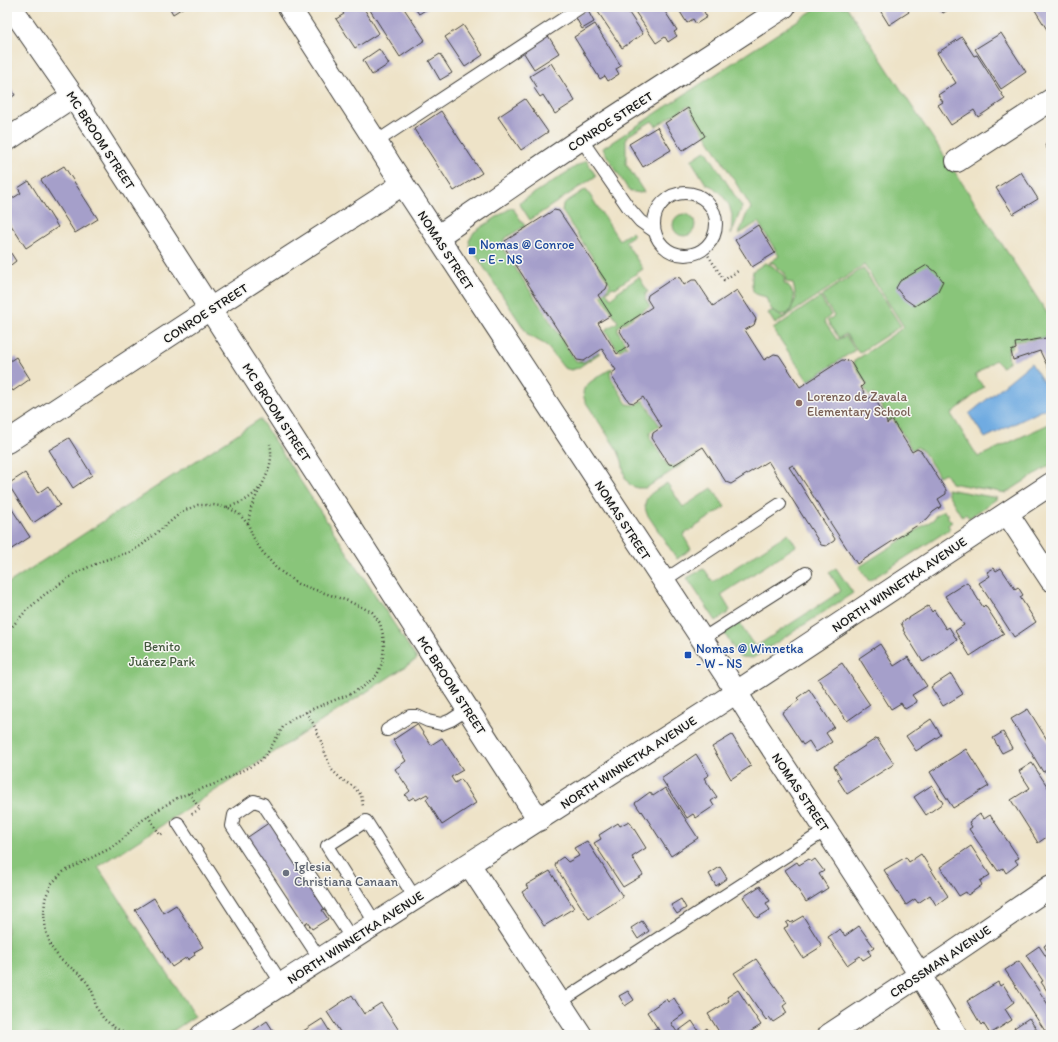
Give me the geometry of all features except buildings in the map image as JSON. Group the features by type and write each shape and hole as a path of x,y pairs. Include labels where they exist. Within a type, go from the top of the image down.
{"street":[{"name":"MC BROOM STREET","path":"11,7 73,96 539,820"},
{"name":"NOMAS STREET","path":"289,7 403,184 826,830 920,975 956,1035"},
{"name":"CONROE STREET","path":"438,237 581,139 784,7"},
{"path":"7,140 73,96"},
{"path":"957,161 1051,100"},
{"name":"CONROE STREET","path":"7,442 403,184"},
{"name":"NORTH WINNETKA AVENUE","path":"202,1035 736,693 1051,484"},
{"path":"1007,512 1051,580"},
{"path":"469,864 581,1035"},
{"name":"CROSSMAN AVENUE","path":"829,1035 1051,886"}],"lane":[{"path":"376,142 581,7"},
{"path":"581,139 628,207 640,221 654,231"},
{"path":"679,193 691,193 703,197 712,206 716,218 717,230 712,242 704,250 692,255 679,255 668,250 659,242 654,231 654,218 659,207 667,198 679,193"},
{"path":"663,581 780,504"},
{"path":"702,639 806,573"},
{"path":"387,730 410,716 417,716 441,724 451,720 468,709"},
{"path":"320,959 232,826 234,815 254,801 263,804 352,939"},
{"path":"376,924 328,846 366,821 415,898"},
{"path":"178,823 282,984"},
{"path":"560,1002 826,830"}],"path":[{"path":"704,250 724,280 738,271"},
{"path":"227,507 242,502 256,492 266,479 252,504 248,524"},
{"path":"7,632 26,611 44,595 76,573 102,561 130,552 142,545 183,511 198,505 213,505 227,507 239,514 248,524 253,537 261,550 276,568 298,584 348,601 372,612 380,623 384,635 382,663 377,675 363,687 294,718 283,728 268,752 259,762 220,782 179,797 152,813 111,848 63,872 51,884 45,899 44,915 46,931 51,947 61,960 82,976 88,984 96,1007 104,1019 115,1028 129,1035"},
{"path":"306,712 319,736 331,769 342,780 353,786 361,795 366,821"},
{"path":"178,823 200,809 189,793"}],"green space":[{"path":"818,7 847,7 1051,319 1051,335 1048,337 1012,342 1013,347 1008,349 1009,362 1002,367 995,360 975,375 984,387 951,414 978,457 1051,423 1051,464 1006,493 951,483 945,473 939,476 923,451 917,447 912,450 893,418 888,421 887,415 873,394 869,396 864,388 867,385 853,362 904,327 864,265 775,324 768,313 771,311 783,317 790,312 796,298 793,283 786,282 785,273 778,269 774,263 769,263 779,256 758,222 739,234 747,213 752,209 688,106 656,126 652,121 626,137 626,164 644,192 640,193 629,191 604,151 603,148"},
{"path":"706,150 742,207 731,235 732,215 729,205 722,195 713,187 706,184 691,160"},
{"path":"586,160 596,176 530,220 519,203"},
{"path":"586,189 619,240 632,232 634,235 625,241 643,269 615,288 613,287 606,292 611,298 639,277 648,292 646,293 645,299 650,306 618,327 618,331 627,346 620,350 617,349 605,330 618,322 601,295 606,291 610,284 562,211 563,204"},
{"path":"512,207 525,226 504,239 503,249 576,361 584,362 599,352 600,353 578,368 571,370 564,368 546,345 528,335 470,246 469,241 474,232"},
{"path":"684,214 692,217 695,225 692,233 684,236 676,233 673,225 676,217"},
{"path":"765,263 773,266 784,276 784,284 788,285 794,295 792,307 786,314 774,312 766,297 756,294 753,290 753,271"},
{"path":"863,268 901,326 859,353 846,334 839,338 827,321 834,316 821,296"},
{"path":"820,297 831,315 824,321 837,340 846,336 855,350 808,381 773,329"},
{"path":"612,368 613,370 610,371 611,378 627,404 635,405 643,400 660,426 650,432 650,438 668,466 676,466 697,453 698,454 646,488 637,488 630,485 625,478 622,461 618,451 584,398 583,392 586,386"},
{"name":"Benito Juárez Park","path":"260,419 417,659 98,867 195,1016 167,1035 7,1035 7,584"},
{"path":"667,483 683,507 712,488 725,507 683,535 691,549 677,559 647,514 645,508 645,503 650,495"},
{"path":"947,489 998,498 969,518 966,514 962,517 948,494"},
{"path":"944,510 952,522 948,525 950,529 869,581 859,567 934,519 935,516"},
{"path":"788,533 796,546 721,595 730,610 716,621 687,578 703,569 713,582"},
{"path":"836,568 853,593 753,658 741,657 738,655 724,633 739,623 755,647 841,591 829,572"}],"water":[{"path":"1031,363 1051,394 1051,406 985,438 969,414"}],"place":[{"name":"Nomas @ Conroe - E - NS","path":"472,251"},
{"name":"Lorenzo de Zavala Elementary School","path":"799,403"},
{"name":"Nomas @ Winnetka - W - NS","path":"688,655"},
{"name":"Iglesia Christiana Canaan","path":"286,873"}]}
